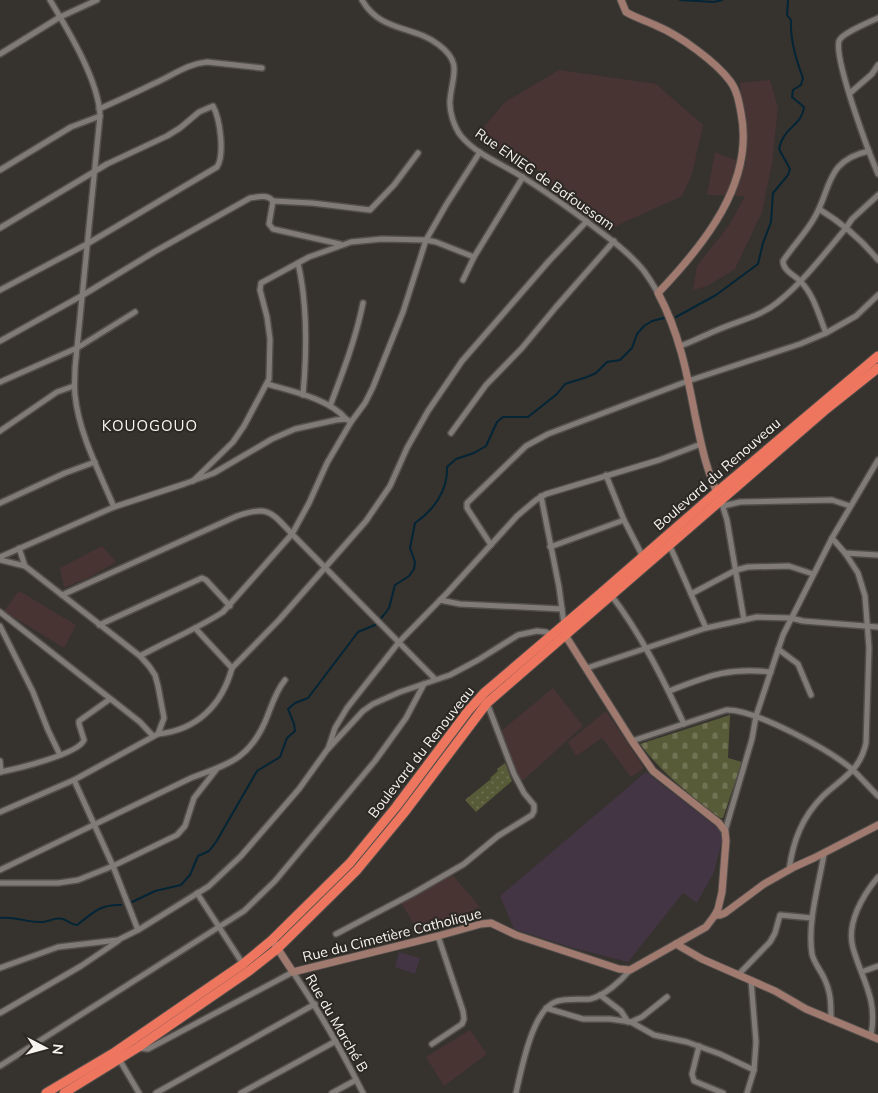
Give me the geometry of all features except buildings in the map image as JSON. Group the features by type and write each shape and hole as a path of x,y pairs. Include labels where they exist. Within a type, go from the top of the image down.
{"highway":[{"name":"Boulevard du Renouveau","path":"64,1093 246,968 277,949 404,813 468,711 482,695 611,595 667,542 720,499 842,391 878,356"},
{"name":"Boulevard du Renouveau","path":"842,391 878,368"},
{"name":"Boulevard du Renouveau","path":"46,1093 117,1056 137,1048 246,968 272,940 353,866 396,807 487,703 558,637 564,624 643,557 667,542"},
{"path":"396,807 404,813"}],"street":[{"path":"50,0 96,93 100,116 93,172 74,386 81,427 114,507"},
{"path":"0,54 60,17 97,0"},
{"name":"Rue ENIEG de Bafoussam","path":"362,0 374,15 386,24 439,44 448,54 454,65 455,74 450,107 461,135 480,152 523,177 587,221 614,242 644,271 671,319 680,346 705,462 720,499"},
{"path":"621,0 626,12 674,36 699,53 730,80 735,90 742,117 742,153 732,193 694,253 658,294"},
{"path":"878,18 850,32 839,42 841,61 850,93 878,174"},
{"path":"99,109 154,84 183,68 200,63 207,62 262,68"},
{"path":"850,93 872,74 878,65"},
{"path":"872,74 878,73"},
{"path":"0,228 107,164 167,136 206,109 213,106 217,113 220,138 220,159 217,167 87,244 0,290"},
{"path":"0,170 71,127 100,116"},
{"path":"826,333 809,292 784,267 783,261 799,242 819,209 829,181 835,171 850,159 869,151"},
{"path":"140,656 223,612 230,606 264,563 292,534 309,503 348,420 365,403 373,387 403,312 418,270 426,240 446,204 480,152"},
{"path":"0,341 246,200 264,196 274,201 312,203 370,210 394,185 418,153"},
{"path":"462,280 523,177"},
{"path":"680,346 764,312 778,303 800,281 852,219 878,195"},
{"path":"274,201 269,224 273,229 342,245"},
{"path":"819,209 860,239 878,260"},
{"path":"0,812 74,780 156,735 170,732 198,721 220,696 232,668 326,568 376,508 390,486 407,448 428,411 462,361 549,260 587,221"},
{"path":"193,481 233,442 267,384 270,374 270,340 260,286 264,282 309,257 351,242 426,240 474,257"},
{"path":"451,433 486,385 522,348 614,242"},
{"path":"298,263 306,309 306,372 303,395"},
{"path":"491,545 467,508 467,503 526,446 548,434 688,381 741,365 826,333 856,316 878,295"},
{"path":"330,406 343,372 363,303"},
{"path":"0,382 77,348 135,312"},
{"path":"267,384 330,406 348,420"},
{"path":"0,431 57,392 74,386"},
{"path":"0,558 114,507 193,481 233,463 272,438 311,425 348,420"},
{"path":"327,750 335,728 347,708 399,642 517,516 541,496 659,460 701,444"},
{"path":"516,1093 521,1064 538,1020 546,1008 556,1001 590,998 600,995 625,977 630,970 706,927 715,915 722,892 725,831 752,739 756,716 778,649 791,618 832,538 878,460"},
{"path":"0,503 65,473 95,462"},
{"path":"606,475 624,520 643,557"},
{"path":"541,496 564,624 558,637"},
{"path":"744,620 736,570 720,499 740,502 832,500 850,506"},
{"path":"62,595 105,574 252,511 270,513 278,518 435,679"},
{"path":"550,547 624,520"},
{"path":"789,870 794,844 804,820 824,796 853,770 864,753 866,743 869,656 866,602 860,580 845,553 832,538"},
{"path":"667,542 706,628"},
{"path":"19,548 26,566"},
{"path":"845,553 878,555"},
{"path":"0,558 26,566 140,656 149,666 155,675 164,718 156,735"},
{"path":"691,594 736,570 756,566 785,565 814,574"},
{"path":"99,625 202,578 230,606"},
{"path":"611,595 627,616 646,649 684,724"},
{"path":"440,600 468,604 562,609"},
{"path":"0,612 156,735"},
{"path":"587,668 706,628 769,616 803,621 878,627"},
{"path":"0,628 33,692 60,755"},
{"path":"195,628 232,668"},
{"path":"0,1013 81,966 118,940 138,930 197,893 223,874 251,846 299,789 327,750 363,711 373,704 424,683 450,675 518,635 537,631 558,637 587,668 653,771 719,823 725,831"},
{"path":"778,649 798,664 811,695"},
{"path":"669,692 729,671 771,672"},
{"path":"0,870 243,754 260,732 272,702 285,680"},
{"path":"0,1066 236,917 250,905 299,853 375,761 406,718 424,683"},
{"path":"336,934 464,864 498,836 532,815 534,804 524,793 514,774 487,703 482,695"},
{"path":"0,761 1,772 60,755 81,745 84,740 78,724 79,721 110,699"},
{"path":"632,740 726,710 756,716 796,734 853,770 878,796"},
{"path":"0,883 69,882 113,866 181,831 188,818 194,798 217,768"},
{"path":"74,780 113,866 138,930"},
{"path":"715,915 720,916 764,884 789,870 824,854 878,825"},
{"path":"824,854 812,918 812,955 829,990 831,1020"},
{"path":"870,1035 876,1021 876,1001 853,948 852,928 861,902 870,886 878,877"},
{"path":"197,893 246,968"},
{"path":"738,975 770,942 775,933 780,915 812,918"},
{"name":"Rue du Cimetière Catholique","path":"137,1048 148,1050 293,972 481,924 490,923 516,935 619,969 630,970"},
{"path":"432,1044 462,1024 464,1019 438,936"},
{"path":"0,968 58,947 118,940"},
{"name":"Rue du Marché B","path":"272,940 315,1004 363,1093"},
{"path":"676,944 702,959 775,991 806,1009 878,1039"},
{"path":"864,971 878,966"},
{"path":"747,1093 754,1070 756,1042 751,980"},
{"path":"600,995 621,1011 630,1022"},
{"path":"630,1022 642,1017 667,997"},
{"path":"156,1093 315,1004"},
{"path":"546,1008 583,1019 610,1019 630,1022 654,1035 677,1039 699,1046 754,1070"},
{"path":"241,1093 336,1041"},
{"path":"699,1046 692,1074 694,1081 724,1093"},
{"path":"117,1056 139,1093"},
{"path":"332,1093 356,1080"}],"shaded area":[{"path":"559,70 656,84 703,125 692,174 682,196 605,231 562,200 526,156 493,148 483,128 505,102"},
{"path":"770,80 778,108 772,163 762,212 735,269 707,286 693,290 697,266 730,224 745,196 707,195 715,152 746,164 740,83"},
{"path":"102,546 116,562 92,576 64,588 60,568"},
{"path":"19,591 76,625 64,648 4,611"},
{"path":"553,688 583,726 520,783 500,732"},
{"path":"606,711 644,768 631,777 602,738 576,756 568,742"},
{"path":"646,772 724,833 714,872 697,903 683,893 628,962 570,947 514,929 500,896"},
{"path":"451,873 480,907 420,934 401,903"},
{"path":"399,952 420,958 415,974 395,967"},
{"path":"470,1030 487,1054 444,1086 426,1057"}],"green space":[{"path":"730,715 728,758 742,762 723,818 720,818 667,774 640,744"},
{"path":"505,763 512,781 476,812 465,800 491,779 498,771 497,769"}],"waterway":[{"path":"680,0 714,2 722,0"},
{"path":"676,317 716,295 758,264 771,222 773,193 788,175 790,169 779,149 781,142 800,118 804,107 792,97 793,90 801,85 803,78 794,50 791,20 787,15 788,0"},
{"path":"132,902 155,891 181,885 190,875 198,856 209,851 216,842 257,771 280,757 287,738 295,731 288,709 295,703 308,698 358,632 375,625 389,608 395,585 409,576 414,569 415,562 410,548 415,523 434,506 445,484 447,467 456,459 474,453 486,446 497,422 503,417 528,417 557,394 565,384 596,373 607,362 620,360 632,348 637,334 644,326 652,321 664,318"},
{"path":"0,918 37,922 63,919 77,925 102,908 121,905"}],"district":[{"name":"KOUOGOUO","path":"150,426"}]}
